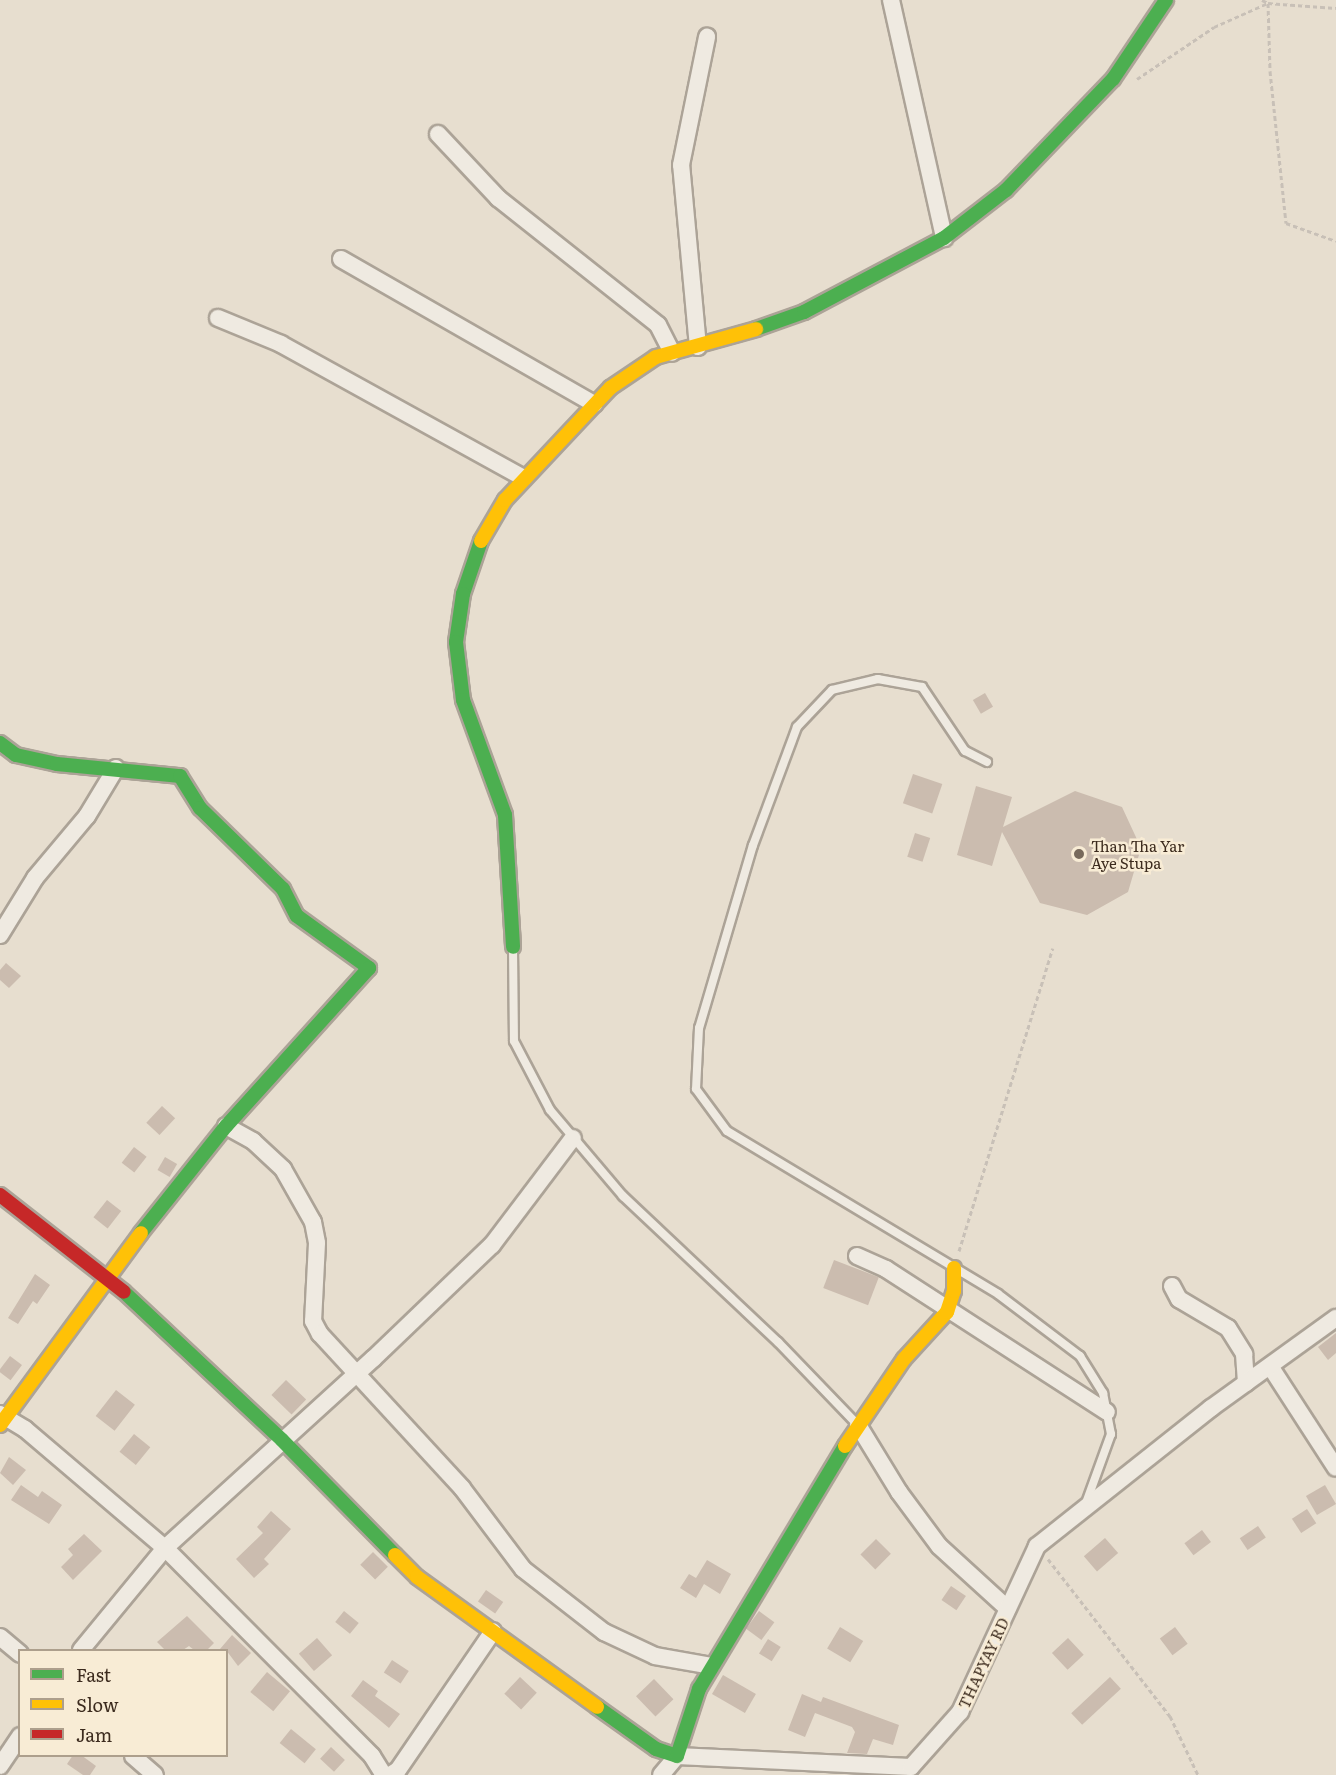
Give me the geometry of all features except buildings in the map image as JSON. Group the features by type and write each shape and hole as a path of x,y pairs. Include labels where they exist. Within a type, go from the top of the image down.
{"street":[{"path":"891,0 944,238"},
{"path":"513,947 505,815 463,700 456,642 463,594 481,540 505,500 524,477 610,388 656,357 698,347 804,312 944,238 1006,190 1058,140 1113,80 1166,0"},
{"path":"698,347 681,165 707,37"},
{"path":"438,134 498,198 658,325 672,353"},
{"path":"341,260 594,404"},
{"path":"218,318 281,344 524,477"},
{"path":"2,749 57,764 180,776 200,808 283,889 297,916 369,968 226,1126 107,1276 2,1419 165,1548 372,1756 384,1775"},
{"path":"0,934 35,878 87,816 116,768"},
{"path":"226,1126 253,1142 283,1169 296,1187 313,1222 317,1243 313,1321 462,1488 517,1562 542,1586 604,1632 655,1656 711,1666"},
{"path":"82,1649 165,1548 357,1373 492,1245 573,1138"},
{"path":"0,1195 107,1276 282,1440 417,1577 656,1749 676,1756"},
{"path":"857,1256 886,1269 947,1312 1107,1412"},
{"path":"661,1775 676,1756 699,1689 711,1666 858,1425 904,1359 947,1312 954,1291 954,1268"},
{"path":"1172,1286 1179,1299 1228,1328 1244,1354 1246,1383"},
{"name":"THAPYAY RD","path":"676,1756 911,1767 960,1712 1037,1546 1211,1408 1336,1318"},
{"path":"1269,1366 1336,1468"},
{"path":"858,1425 899,1492 939,1546 1008,1609"},
{"path":"390,1775 398,1770 493,1631"},
{"path":"0,1637 18,1652"},
{"path":"0,1766 18,1739"},
{"path":"135,1757 155,1775"}],"lane":[{"path":"987,762 965,751 922,687 878,679 832,690 797,727 753,844 699,1028 696,1089 727,1131 998,1294 1080,1356 1103,1393 1111,1434 1083,1509"},
{"path":"513,947 514,1041 550,1110 623,1196 778,1342 858,1425"}],"path":[{"path":"1262,0 1268,3 1336,8"},
{"path":"1127,84 1206,32 1268,3"},
{"path":"1268,3 1270,71 1286,223 1336,241"},
{"path":"954,1268 1053,948"},
{"path":"1037,1546 1170,1716 1198,1775"}],"traffic: fast":[{"path":"756,329 804,312 944,238 1006,190 1113,79 1166,0"},
{"path":"481,541 463,594 456,642 463,700 505,815 513,947"},
{"path":"0,743 16,755 57,764 180,776 200,808 283,889 297,916 369,968 226,1126 141,1233"},
{"path":"124,1292 282,1440 395,1555"},
{"path":"597,1707 656,1749 677,1756 699,1689 845,1446"}],"traffic: slow":[{"path":"481,541 505,500 610,388 656,357 756,329"},
{"path":"0,1425 141,1233"},
{"path":"845,1446 904,1359 947,1312 954,1291 954,1268"},
{"path":"395,1555 417,1577 597,1707"}],"traffic: jam":[{"path":"0,1195 124,1292"}],"place":[{"name":"Than Tha Yar Aye Stupa","path":"1079,854"}]}
